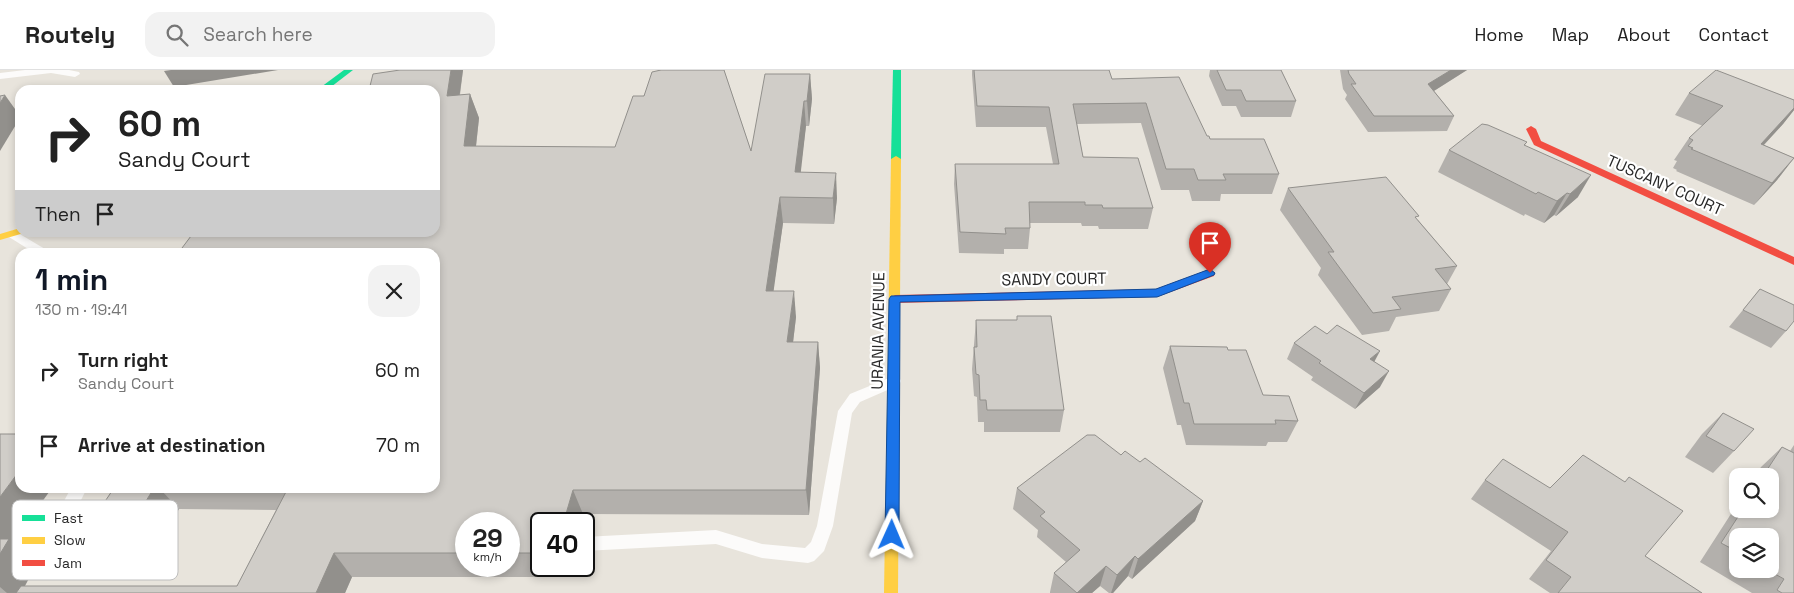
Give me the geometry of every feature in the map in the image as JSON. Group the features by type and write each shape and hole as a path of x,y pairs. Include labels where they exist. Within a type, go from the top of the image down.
{"street":[{"path":"328,85 349,70"},
{"name":"URANIA AVENUE","path":"891,593 897,70"},
{"name":"TUSCANY COURT","path":"1530,128 1537,143 1794,261"},
{"path":"0,237 15,233"},
{"name":"SANDY COURT","path":"895,299 1157,293 1210,273"}],"lane":[{"path":"0,76 51,70 75,74"},
{"path":"22,237 35,248"},
{"path":"595,543 716,537 762,551 808,556 818,546 825,526 845,411 855,398 894,381"}],"building":[{"path":"400,70 451,70 447,96 470,94 464,146 615,147 633,96 644,96 652,72 661,70 724,70 751,151 765,74 810,74 807,101 804,101 795,172 836,173 833,198 780,197 766,291 794,291 787,342 818,342 806,490 573,490 567,512 530,512 530,553 520,553 520,512 455,512 455,553 334,553 316,593 16,593 21,586 237,586 285,493 440,493 440,248 182,248 190,237 440,237 440,85 370,85 373,74"},
{"path":"974,70 1109,70 1112,79 1179,77 1210,139 1264,139 1279,174 1223,174 1226,180 1198,180 1194,169 1166,169 1146,103 1073,104 1083,157 1138,158 1153,208 1103,208 1102,205 1085,205 1085,202 1029,202 1030,228 1005,228 1006,234 960,232 955,164 1059,164 1049,107 977,106"},
{"path":"1217,70 1281,70 1296,101 1246,101 1241,90 1226,90"},
{"path":"1348,70 1451,70 1428,84 1454,116 1374,116 1351,84 1356,84"},
{"path":"1716,70 1794,100 1794,108 1761,144 1794,158 1772,183 1691,149 1693,148 1688,146 1693,140 1689,138 1723,106 1689,93"},
{"path":"5,95 0,103 0,96"},
{"path":"1482,124 1527,142 1524,145 1591,175 1570,194 1567,193 1557,201 1538,192 1536,194 1449,150"},
{"path":"1386,177 1419,216 1415,217 1457,266 1435,269 1451,289 1392,297 1401,309 1373,313 1328,252 1334,252 1288,188"},
{"path":"1760,289 1794,305 1794,321 1786,331 1743,310"},
{"path":"1017,316 1051,316 1064,410 987,410 986,400 980,400 979,375 976,374 974,347 977,347 976,320 1017,320"},
{"path":"1337,325 1380,351 1370,359 1389,371 1364,393 1319,363 1321,361 1294,343 1315,326 1327,334"},
{"path":"1170,346 1227,347 1228,350 1246,350 1263,395 1289,396 1298,421 1275,420 1276,424 1194,424 1189,403 1184,403"},
{"path":"1723,413 1754,429 1734,451 1706,436"},
{"path":"0,434 15,434 15,477 0,497"},
{"path":"1087,435 1095,435 1121,455 1125,451 1140,462 1145,458 1203,501 1138,559 1135,556 1117,575 1106,566 1077,593 1054,573 1080,550 1040,516 1045,512 1017,488"},
{"path":"1782,447 1794,453 1794,593 1782,593 1777,590 1784,579 1779,576 1779,528 1731,528 1737,518 1779,518 1779,468 1768,468"},
{"path":"1583,455 1625,482 1629,477 1683,511 1645,556 1702,593 1558,593 1571,577 1546,560 1568,532 1485,480 1503,459 1550,488"},
{"path":"111,493 151,493 147,500 106,500"},
{"path":"1729,531 1729,547 1721,543"},
{"path":"0,539 9,539 0,554"}],"traffic: fast":[{"path":"328,85 349,70"},
{"path":"896,159 897,70"}],"traffic: slow":[{"path":"891,593 896,159"},
{"path":"0,237 15,232"}],"traffic: jam":[{"path":"1531,129 1537,143 1794,261"},
{"path":"895,299 1157,293 1210,273"}],"route":[{"path":"892,535 895,299 1157,293 1210,273"}]}
